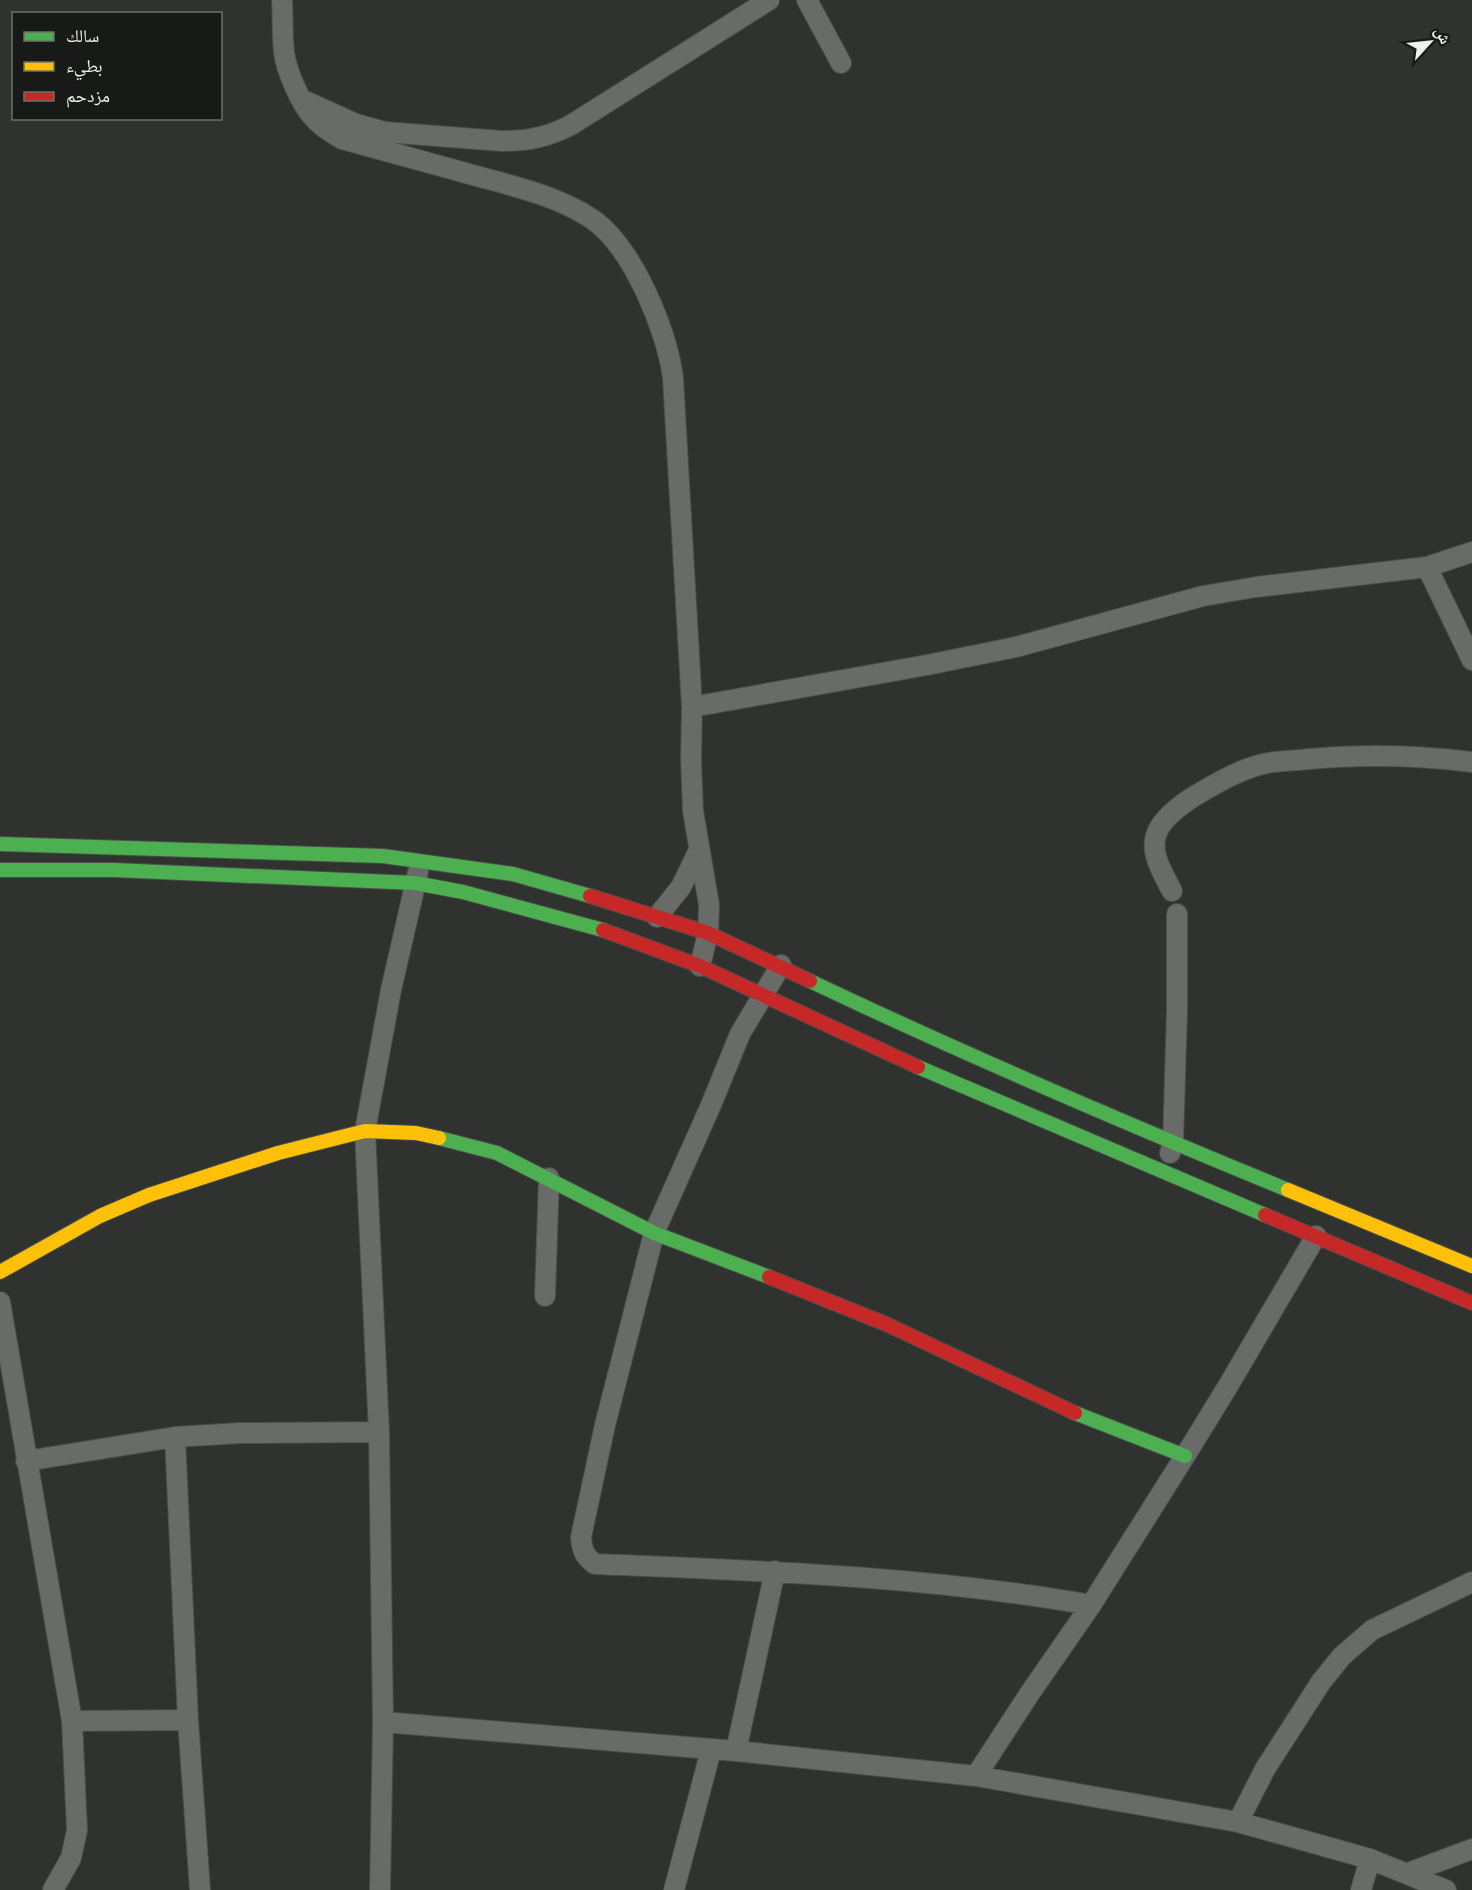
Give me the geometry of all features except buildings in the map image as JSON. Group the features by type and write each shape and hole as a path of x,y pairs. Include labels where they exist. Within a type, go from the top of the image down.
{"main road":[{"path":"0,844 384,856 513,874 708,933 781,965 941,1042 1173,1143 1472,1266"},
{"path":"0,870 136,871 415,883 464,892 607,931 700,966 935,1075 1472,1304"},
{"path":"0,1272 100,1216 149,1195 279,1153 365,1131 416,1133 452,1140 497,1153 654,1233 849,1308 1060,1407 1185,1456"}],"street":[{"path":"282,0 284,54 301,99 312,116 328,131 342,139 513,186 569,205 594,220 614,238 628,259 658,322 667,344 672,368 692,707 693,812 709,905 708,933 700,966"},
{"path":"301,99 356,124 385,132 502,141 544,137 571,125 769,0"},
{"path":"807,0 841,63"},
{"path":"692,707 1016,647 1203,596 1256,587 1427,567 1472,552"},
{"path":"1427,567 1472,660"},
{"path":"1172,891 1157,857 1154,843 1156,832 1185,802 1238,773 1264,764 1336,756 1432,758 1472,762"},
{"path":"657,917 681,887 699,850"},
{"path":"380,1890 383,1722 379,1432 365,1131 390,990 421,861"},
{"path":"1165,1173 1173,1143 1177,914"},
{"path":"781,965 740,1034 654,1233 605,1425 581,1537 586,1558 595,1564 775,1571 903,1580 1029,1594 1092,1605"},
{"path":"545,1296 549,1178"},
{"path":"976,1776 1030,1693 1092,1605 1228,1386 1316,1236"},
{"path":"0,1302 72,1721 77,1830 71,1858 53,1890"},
{"path":"26,1461 175,1437 250,1433 379,1432"},
{"path":"175,1437 188,1720 200,1890"},
{"path":"736,1751 775,1571"},
{"path":"1238,1822 1265,1768 1321,1682 1342,1656 1372,1630 1472,1582"},
{"path":"72,1721 188,1720"},
{"path":"383,1722 736,1751 976,1776 1238,1822 1370,1859 1446,1890"},
{"path":"674,1890 711,1750"},
{"path":"1408,1873 1472,1849"},
{"path":"1361,1890 1370,1859"}],"traffic: fast":[{"path":"0,844 383,856 513,874 590,896"},
{"path":"0,870 114,870 415,883 463,892 603,930"},
{"path":"810,981 1048,1089 1288,1190"},
{"path":"918,1067 1265,1215"},
{"path":"439,1138 497,1153 654,1233 769,1277"},
{"path":"1075,1413 1185,1456"}],"traffic: slow":[{"path":"0,1272 100,1216 149,1195 278,1153 365,1131 416,1133 439,1138"},
{"path":"1288,1190 1472,1266"}],"traffic: jam":[{"path":"590,896 708,933 810,981"},
{"path":"603,930 700,966 918,1067"},
{"path":"1265,1215 1472,1303"},
{"path":"769,1277 886,1324 1075,1413"}]}
